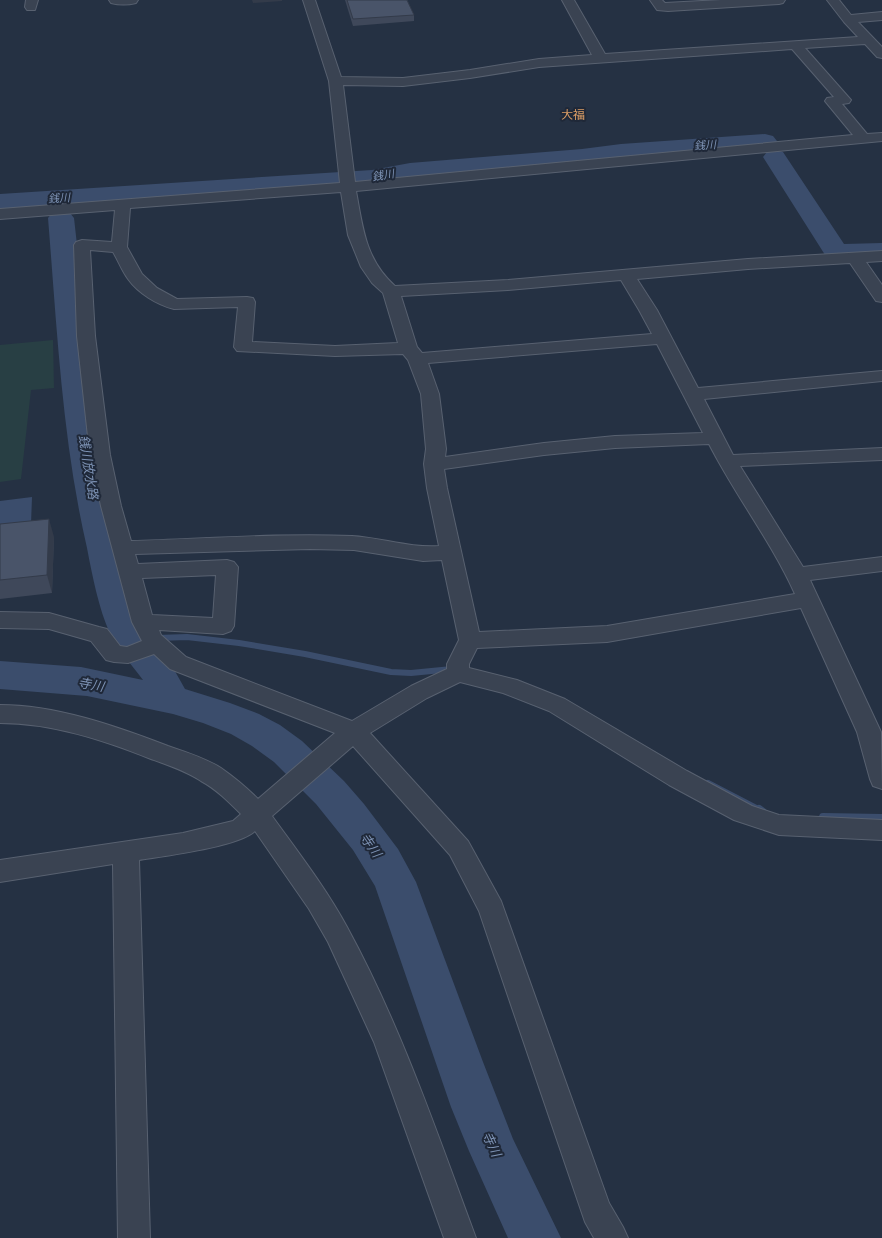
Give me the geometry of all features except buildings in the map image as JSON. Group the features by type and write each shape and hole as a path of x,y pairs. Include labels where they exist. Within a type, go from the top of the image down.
{"street":[{"path":"115,0 132,0"},
{"path":"0,871 183,843 242,828 349,734 458,669 470,640 437,488 434,464 436,449 430,394 413,354 391,291 378,279 369,267 356,235 347,181 336,81 320,27 309,0"},
{"path":"568,0 601,59"},
{"path":"656,0 661,7 668,7 779,0"},
{"path":"833,0 848,19 882,54"},
{"path":"848,19 882,16"},
{"path":"336,81 403,82 470,74 539,63 869,40"},
{"path":"796,46 844,100 832,101 864,139"},
{"path":"0,214 123,205 347,181 882,137"},
{"path":"123,205 119,247 135,277 151,292 174,304 248,302 243,347 413,354 663,338"},
{"path":"119,247 82,245 86,336 100,455 122,548 151,634 178,663 349,734 459,848 492,909 596,1211 612,1238"},
{"path":"391,291 461,288 748,264 882,256"},
{"path":"854,257 882,297"},
{"path":"626,275 648,310 727,461 797,574 869,732 882,779"},
{"path":"693,394 882,376"},
{"path":"434,464 544,449 615,442 715,438"},
{"path":"727,461 882,454"},
{"path":"122,548 310,542 354,543 423,554 451,552"},
{"path":"797,574 882,564"},
{"path":"0,620 49,620 99,635 114,654 128,655 151,634 223,626 227,567 129,572"},
{"path":"470,640 607,634 808,599"},
{"path":"458,669 509,686 557,705 678,778 743,813 779,825 882,830"},
{"path":"0,714 12,714 77,725 117,736 198,767 262,810 338,935 388,1041 460,1238"},
{"path":"126,852 134,1238"}],"green space":[{"path":"53,340 54,388 31,390 21,479 0,482 0,345"}],"water":[{"path":"32,497 31,524 0,528 0,501"}],"waterway":[{"name":"銭川","path":"0,202 372,177 410,170 582,156 621,151 765,141"},
{"name":"銭川","path":"775,157 836,252 882,251"},
{"name":"銭川放水路","path":"61,218 81,424 98,526 110,576 125,625 135,644 159,675 170,699"},
{"path":"157,638 187,637 239,643 305,654 391,672 411,673 452,669"},
{"name":"寺川","path":"0,675 81,681 170,699"},
{"name":"寺川","path":"170,699 202,708 245,724 266,736 288,752 330,792 350,815 383,861 395,882 476,1107 513,1195 535,1238"},
{"path":"708,783 760,810"},
{"path":"759,809 763,812"},
{"path":"823,817 882,818"}],"district":[{"name":"大福","path":"573,115"}]}
